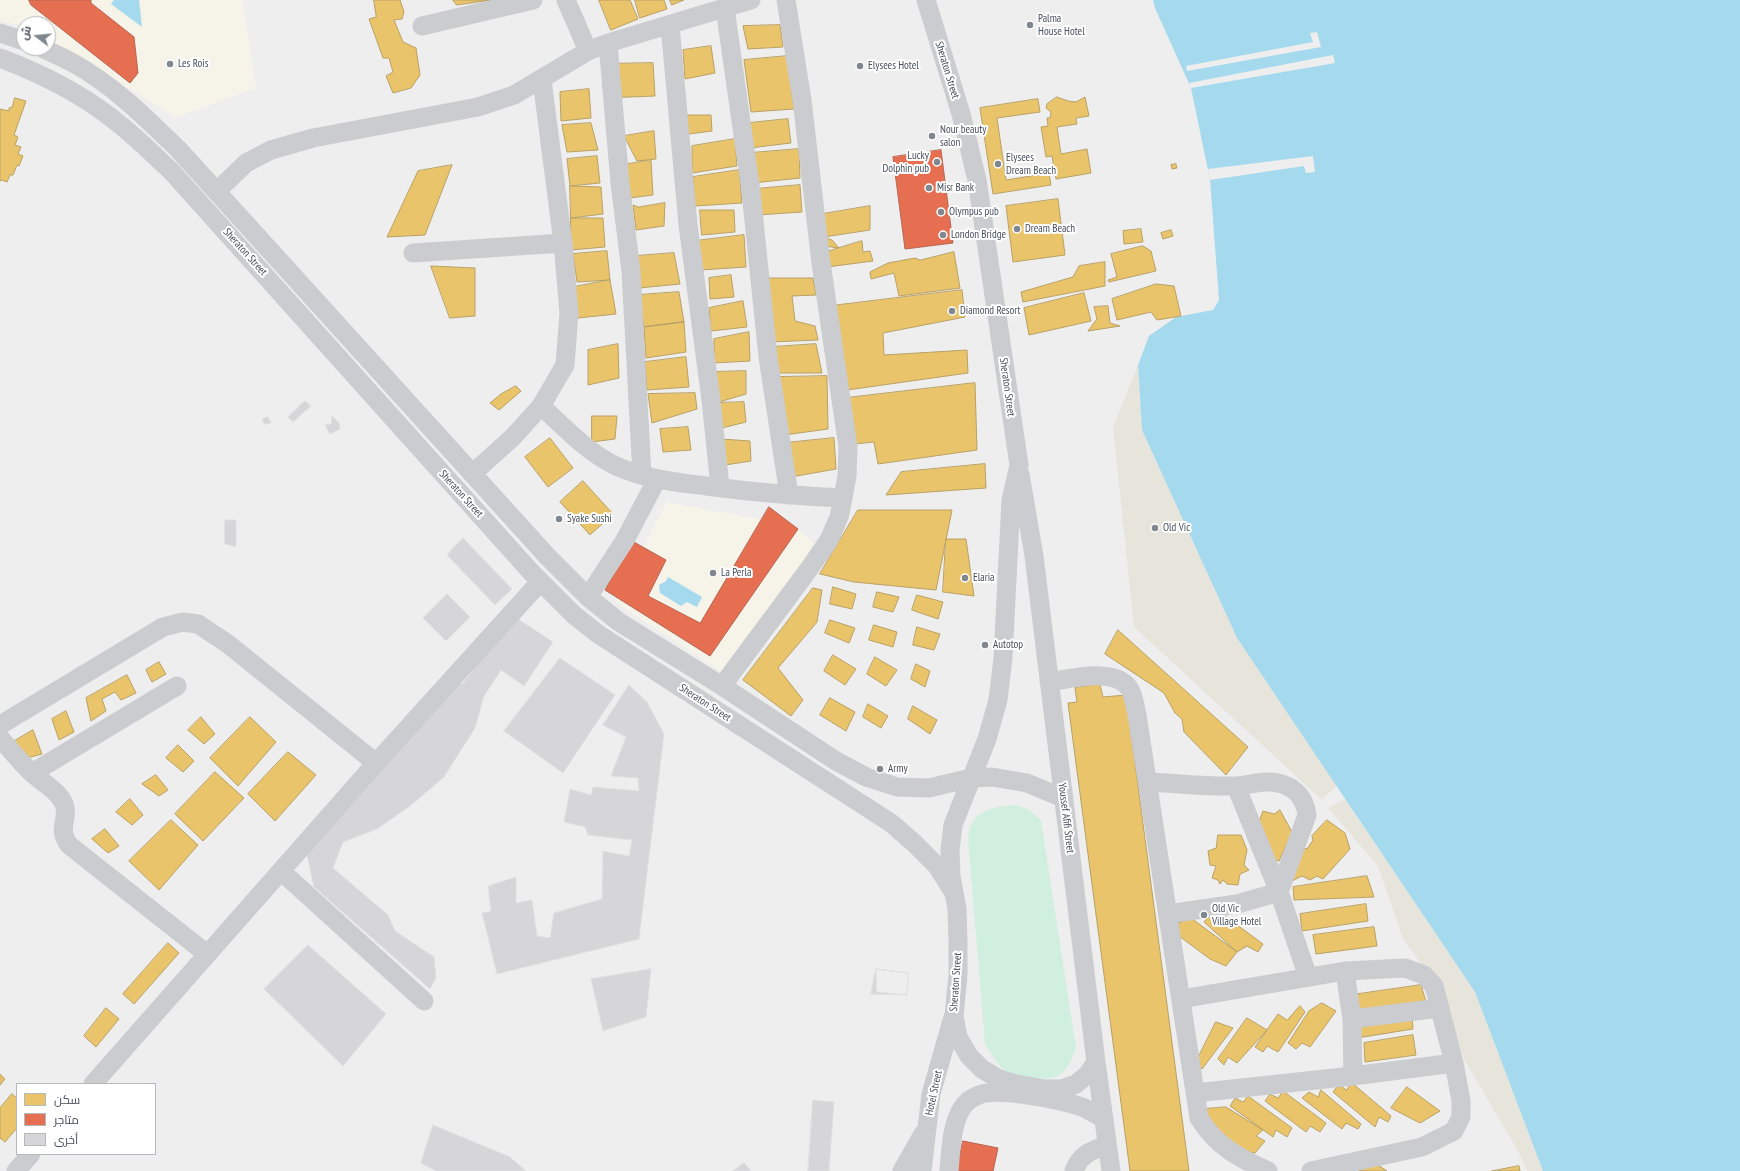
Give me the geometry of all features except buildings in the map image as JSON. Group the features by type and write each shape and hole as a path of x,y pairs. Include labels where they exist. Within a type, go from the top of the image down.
{"street":[{"path":"422,26 533,0"},
{"path":"566,0 588,51"},
{"path":"217,192 246,163 270,150 313,138 478,107 514,95 542,80 588,51 608,43 751,0"},
{"path":"722,686 810,569 829,540 838,517 847,476 848,447 821,263 802,100 786,0"},
{"name":"Sheraton Street","path":"926,0 961,114 977,180 1019,465 1011,500 1003,658 998,700 986,739 953,826 950,850 951,876 957,909 958,942 958,975 954,1016 958,1037 969,1056 982,1069 997,1078 1044,1093"},
{"path":"725,8 751,192 768,357 789,495"},
{"path":"670,24 688,225 711,400 720,488"},
{"path":"0,33 16,38"},
{"path":"588,597 625,540 650,477 631,271 620,183 608,43"},
{"name":"Sheraton Street","path":"56,55 75,64 113,90 178,149 547,556 588,597 619,622 722,686 836,761 866,777 898,787 929,788 971,778 992,777 1027,783 1063,798"},
{"name":"Sheraton Street","path":"0,58 24,67 59,84 92,104 124,128 172,172 540,582 574,615 598,634 891,823 937,866 954,893"},
{"path":"472,474 513,437 541,406 565,365 569,313 564,243 542,80"},
{"path":"413,253 564,243"},
{"path":"541,406 581,444 614,464 650,477 720,488 789,495 843,498"},
{"name":"Youssef Afifi Street","path":"1019,465 1034,556 1106,1144 1111,1171"},
{"path":"94,1083 376,763 540,582"},
{"path":"0,725 163,627 183,622 198,624 228,644 376,763"},
{"path":"1049,682 1089,676 1105,676 1121,680 1130,688 1137,715 1199,1118 1208,1133 1224,1147 1247,1161 1268,1171"},
{"path":"32,773 177,686"},
{"path":"0,738 32,773 59,796 64,805 65,816 62,829 64,838 69,845 207,954"},
{"path":"1147,782 1236,786 1268,782 1282,784 1299,793 1306,804 1307,815 1279,892"},
{"path":"1236,786 1279,892 1308,977"},
{"path":"281,871 424,1001"},
{"path":"1168,914 1237,904 1279,892"},
{"path":"1181,999 1346,971 1405,968 1424,975 1434,986 1454,1063 1461,1101 1461,1117 1454,1131 1422,1146 1311,1171"},
{"path":"1346,971 1352,1020 1354,1076"},
{"path":"1352,1020 1440,1008"},
{"name":"Hotel Street","path":"922,1171 931,1094 954,1016"},
{"path":"949,1171 953,1133 958,1118 967,1102 979,1095 1002,1092 1044,1093 1062,1089 1076,1084 1088,1074 1096,1062"},
{"path":"1195,1093 1354,1076 1454,1063"},
{"path":"1044,1093 1064,1102 1083,1108 1104,1119"},
{"path":"902,1171 927,1128"},
{"path":"1074,1171 1077,1164 1086,1153 1106,1144"},
{"path":"16,1171 30,1155"}],"shaded area":[{"name":"Les Rois","path":"0,0 242,0 256,88 176,117 56,45 56,16 16,16 16,24 0,21"},
{"name":"La Perla","path":"667,502 795,526 815,544 725,674 615,602"}],"green space":[{"path":"1015,805 1028,809 1041,820 1076,1048 1064,1071 1053,1078 1046,1079 1021,1076 1007,1071 1001,1067 985,1044 968,839 973,821 982,813 998,807"}],"sand":[{"name":"Old Vic","path":"1138,365 1142,430 1237,638 1337,785 1322,800 1134,627 1113,427"},
{"path":"1345,799 1475,992 1543,1171 1527,1171 1518,1151 1465,1061 1438,987 1403,939 1378,866 1328,808"}],"water":[{"path":"114,0 139,0 142,27 111,4"},
{"path":"1153,0 1740,0 1740,1171 1543,1171 1475,992 1237,638 1142,430 1138,365 1149,336 1176,317 1213,310 1219,300 1210,180 1191,88 1155,8"},
{"path":"668,577 702,597 697,607 687,602 681,606 660,593 659,585 666,581"}],"pier":[{"path":"1317,32 1321,47 1187,71 1186,66 1313,42 1310,33"},
{"path":"1333,55 1335,63 1191,88 1189,83"},
{"path":"1313,156 1315,172 1306,173 1304,166 1210,180 1208,169"}],"place":[{"name":"Palma House Hotel","path":"1030,25"},
{"name":"Les Rois","path":"170,64"},
{"name":"Elysees Hotel","path":"860,66"},
{"name":"Nour beauty salon","path":"932,136"},
{"name":"Lucky Dolphin pub","path":"937,162"},
{"name":"Elysees Dream Beach","path":"998,164"},
{"name":"Misr Bank","path":"929,188"},
{"name":"Olympus pub","path":"941,212"},
{"name":"Dream Beach","path":"1017,229"},
{"name":"London Bridge","path":"943,235"},
{"name":"Diamond Resort","path":"952,311"},
{"name":"Syake Sushi","path":"559,519"},
{"name":"Old Vic","path":"1155,528"},
{"name":"La Perla","path":"713,573"},
{"name":"Elaria","path":"965,578"},
{"name":"Autotop","path":"985,645"},
{"name":"Army","path":"880,769"},
{"name":"Old Vic Village Hotel","path":"1204,915"}]}
